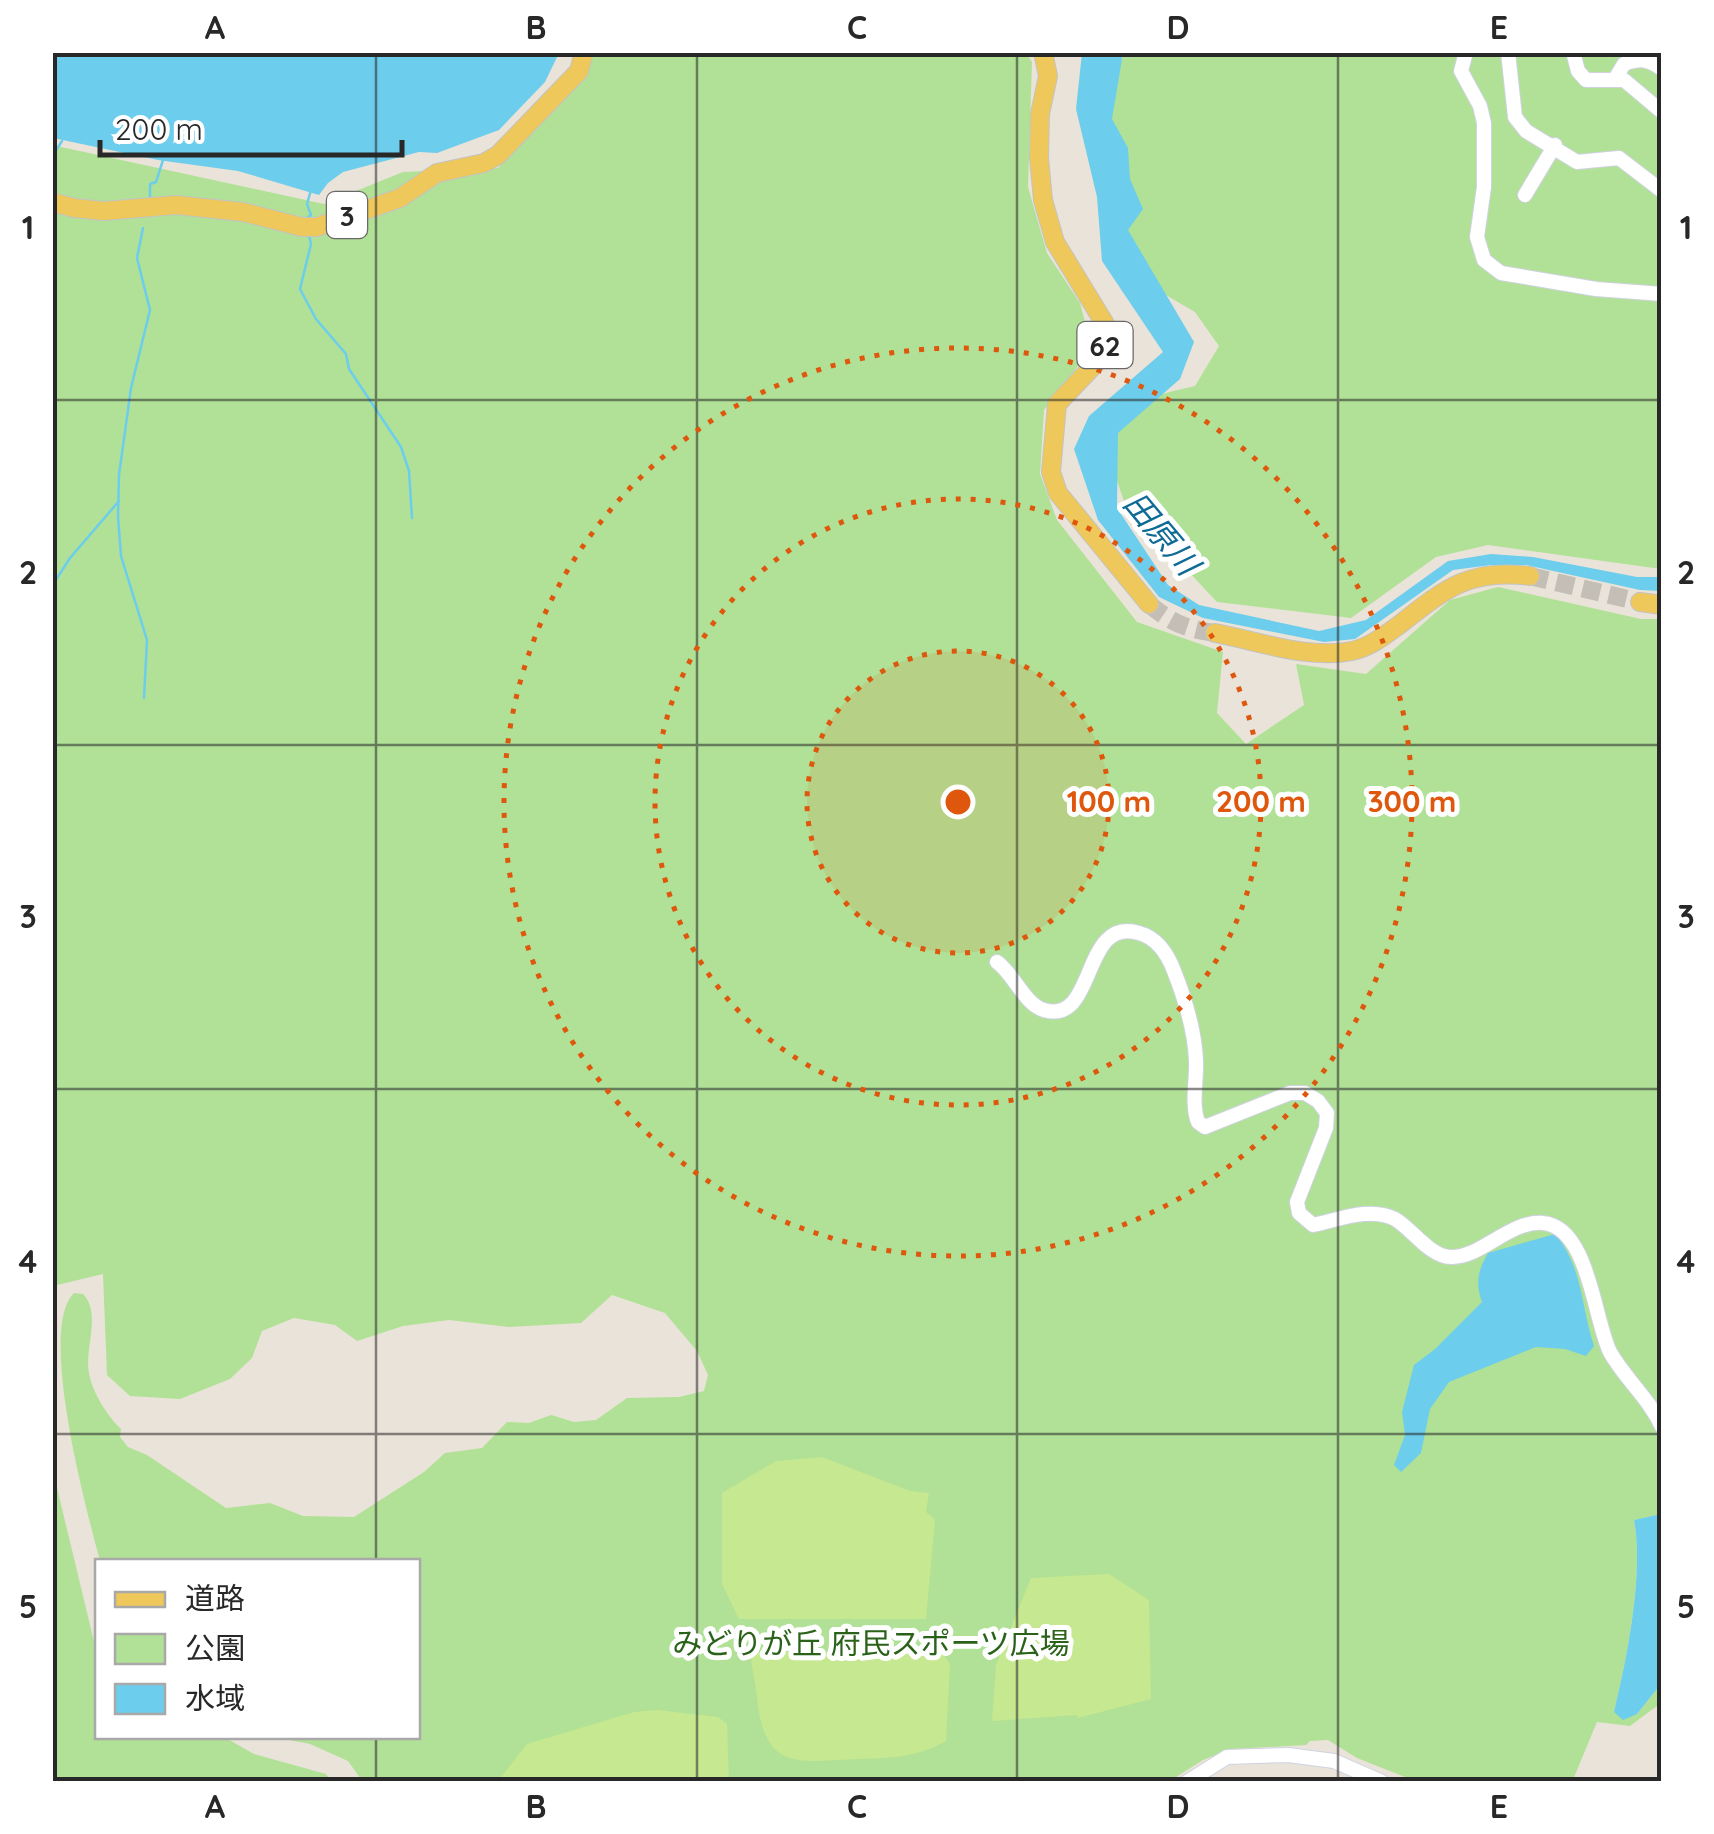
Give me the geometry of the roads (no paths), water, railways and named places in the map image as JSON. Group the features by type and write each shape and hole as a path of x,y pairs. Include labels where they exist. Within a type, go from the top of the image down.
{"main road":[{"name":"3","path":"52,202 104,210 176,205 243,212 317,227 400,198 438,173 484,163 498,155 579,71 584,52"},
{"name":"62","path":"1043,52 1048,76 1040,114 1043,200 1055,242 1105,324 1105,346 1097,362 1057,404 1052,472 1058,493 1149,604"},
{"path":"1215,633 1326,654 1354,650 1373,644 1439,592 1463,580 1502,572 1530,576"},
{"path":"1640,602 1662,604"}],"street":[{"path":"1466,52 1461,71 1484,122 1484,187 1476,237 1484,260 1502,272 1596,288 1662,294"},
{"path":"1508,52 1516,117 1538,140 1578,162 1619,158 1662,192"},
{"path":"1573,52 1578,71 1586,80 1624,80 1662,112"},
{"path":"1614,78 1624,64 1634,60 1649,60 1662,69"},
{"path":"1526,195 1555,146"},
{"path":"997,962 1034,1004 1057,1012 1077,998 1103,943 1112,934 1124,930 1152,938 1172,966 1188,1012 1196,1055 1198,1122 1205,1127 1219,1123 1290,1092 1305,1093 1318,1101 1326,1112 1326,1128 1298,1202 1298,1213 1313,1224 1361,1214 1394,1218 1440,1254 1451,1258 1522,1226 1541,1222 1553,1225 1567,1236 1580,1258 1609,1349 1642,1391 1662,1427"},
{"path":"1187,1782 1227,1758 1288,1755 1334,1761 1382,1782"}],"water":[{"path":"52,53 559,53 545,82 499,130 437,153 419,152 343,172 319,195 238,171 158,160 53,138"},
{"path":"1082,53 1123,53 1112,119 1128,148 1130,179 1143,209 1128,230 1194,342 1180,379 1118,433 1117,508 1168,585 1199,605 1319,631 1366,620 1448,561 1491,554 1533,557 1637,577 1661,577 1661,591 1526,565 1453,570 1355,639 1324,642 1203,618 1159,597 1098,520 1074,449 1089,416 1163,352 1102,261 1097,197 1076,109"},
{"path":"1555,1234 1576,1274 1594,1346 1586,1356 1565,1349 1536,1347 1449,1382 1430,1409 1421,1453 1401,1472 1394,1465 1405,1435 1402,1412 1414,1365 1482,1302 1479,1277 1488,1253"},
{"path":"1661,1514 1661,1684 1637,1714 1623,1720 1614,1712 1635,1590 1634,1520"}],"waterway":[{"path":"52,157 62,141"},
{"path":"150,197 150,184 156,182 163,160"},
{"path":"307,218 311,215 307,204 311,190"},
{"path":"143,228 137,258 150,310 131,388 119,475 118,517 121,556 147,640 144,698"},
{"path":"309,235 311,244 300,289 316,319 346,354 349,369 401,447 409,471 412,518"},
{"path":"52,586 70,558 119,501"}],"tunnel":[{"path":"1530,576 1640,602"},
{"path":"1149,604 1180,624 1215,633"}],"water label":[{"name":"田原川","path":"1162,533"}],"park label":[{"name":"みどりが丘 府民スポーツ広場","path":"871,1643"}]}
